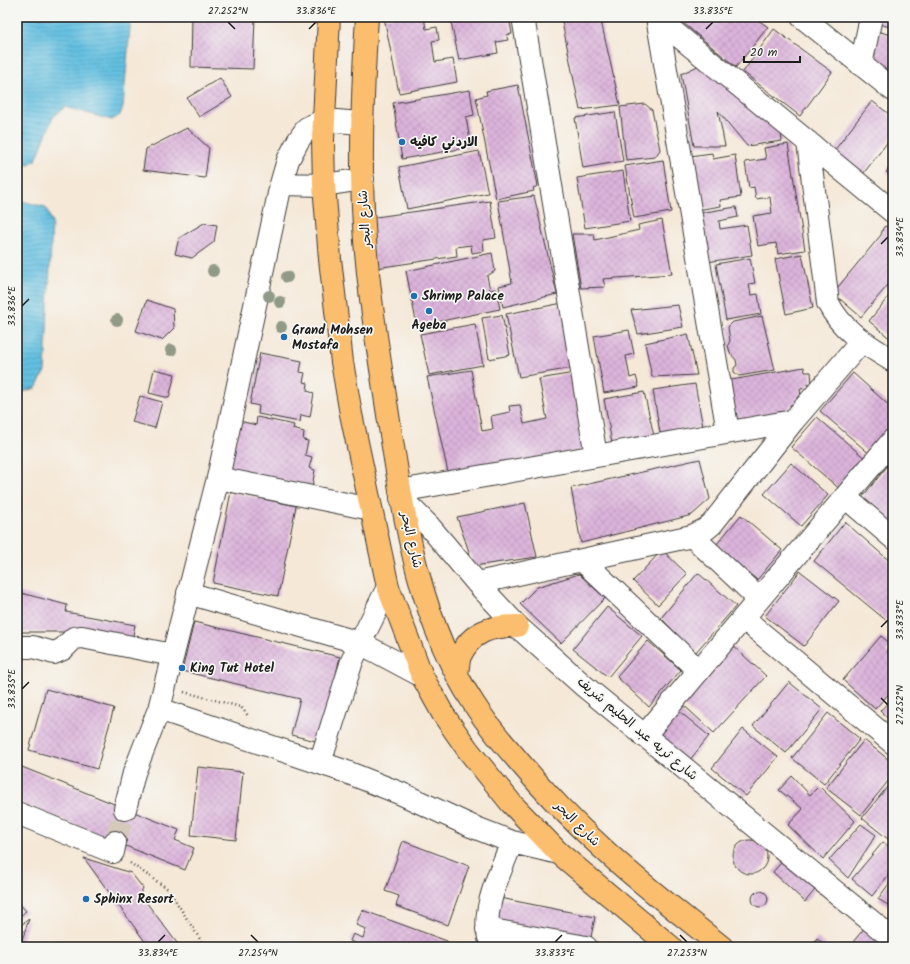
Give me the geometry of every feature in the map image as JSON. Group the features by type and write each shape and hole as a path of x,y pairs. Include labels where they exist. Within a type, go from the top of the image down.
{"main road":[{"path":"329,17 323,155 330,259 342,362 351,414 388,587 422,676 444,714 468,750 511,803 559,853 671,947"},
{"name":"شارع البحر","path":"367,17 361,123 365,237 372,299 401,495 416,568 440,640 457,675 474,704 503,743 534,780 601,848 722,947"},
{"path":"457,675 460,657 469,642 488,629 499,626 517,626"}],"street":[{"path":"523,17 596,456"},
{"path":"802,17 893,90"},
{"path":"861,64 872,17"},
{"path":"658,18 728,432"},
{"path":"658,18 893,212"},
{"path":"124,808 134,772 159,708 218,478 281,184 288,160 307,128 324,120 361,123"},
{"path":"808,142 828,303 835,316 846,329 893,361"},
{"path":"281,184 324,185 363,179"},
{"path":"477,583 692,536 706,529 712,524 793,421 862,341"},
{"path":"401,495 596,456 793,421"},
{"path":"644,736 893,440"},
{"path":"218,478 372,510"},
{"name":"شارع ثريه عبد الحليم شريف","path":"401,495 477,583 517,626 584,686 644,736 893,939"},
{"path":"845,497 893,538"},
{"path":"692,536 759,599"},
{"path":"583,561 699,671"},
{"path":"320,763 352,661 388,587"},
{"path":"188,593 360,643 422,676"},
{"path":"743,618 893,743"},
{"path":"17,647 33,647 54,653 63,649 74,638 82,637 172,655"},
{"path":"159,708 320,763 402,794 471,826 512,842 559,853"},
{"path":"17,813 114,847"},
{"path":"512,842 494,888 488,913 490,942 586,947"}],"path":[{"path":"114,847 168,889 205,947"}],"water":[{"path":"17,17 131,17 123,107 120,115 112,120 65,107 53,117 36,160 27,165 17,163"},
{"path":"17,200 46,207 52,223 45,371 36,388 17,394"}],"building":[{"path":"192,17 255,17 253,69 191,67"},
{"path":"384,17 424,17 426,29 437,27 439,40 432,41 435,62 453,59 457,82 399,93"},
{"path":"450,17 509,17 512,34 506,35 508,40 496,42 498,53 459,60"},
{"path":"561,17 600,17 620,105 580,110"},
{"path":"686,17 754,17 768,27 736,67 682,22"},
{"path":"878,17 893,17 893,28 876,23"},
{"path":"774,29 832,72 800,116 743,72"},
{"path":"878,31 893,36 893,85 866,64"},
{"path":"702,64 780,127 782,141 747,146 718,111 725,146 694,146 681,74"},
{"path":"220,78 232,97 199,117 187,98"},
{"path":"518,85 538,186 533,188 534,191 496,199 476,98 487,95 486,91"},
{"path":"470,90 474,115 466,117 471,147 402,159 393,103"},
{"path":"872,101 893,117 893,135 863,174 834,151"},
{"path":"645,104 652,110 660,150 655,157 626,160 620,107"},
{"path":"615,112 623,161 583,168 575,118"},
{"path":"187,128 209,148 205,178 143,170 146,149"},
{"path":"788,144 805,250 778,254 776,243 758,246 753,216 772,213 770,197 756,199 754,187 749,188 745,162 766,159 764,148"},
{"path":"479,151 488,193 407,209 399,167"},
{"path":"712,153 713,159 735,155 741,197 720,200 721,206 697,210 690,156"},
{"path":"663,160 671,212 634,218 625,166"},
{"path":"893,164 893,178 886,172"},
{"path":"623,171 630,221 585,228 577,178"},
{"path":"534,196 557,294 503,307 499,286 512,283 498,201"},
{"path":"490,201 496,238 483,240 484,251 472,253 471,245 456,247 457,256 376,268 369,218"},
{"path":"736,207 738,217 719,221 720,229 747,225 752,255 707,262 699,213"},
{"path":"662,220 672,274 603,279 605,287 581,288 572,234 594,234 595,240 639,230 638,225"},
{"path":"204,223 217,225 214,242 192,258 175,254 179,238"},
{"path":"885,226 888,227 893,234 893,279 861,317 833,293 881,235"},
{"path":"492,253 495,271 487,276 490,290 496,289 500,309 417,326 406,271"},
{"path":"802,254 813,308 786,314 775,259"},
{"path":"750,258 755,283 749,284 751,295 758,294 761,314 726,320 716,264"},
{"path":"893,291 893,341 869,321"},
{"path":"147,300 173,309 174,328 162,340 136,331"},
{"path":"563,303 573,368 519,377 506,314"},
{"path":"678,305 683,327 638,334 631,310"},
{"path":"502,315 510,355 489,359 482,318"},
{"path":"762,316 775,370 739,376 734,372 734,368 737,365 736,360 730,353 728,345 730,341 728,327 733,322"},
{"path":"475,324 483,365 429,375 420,334"},
{"path":"629,330 634,354 626,356 630,378 636,376 639,387 604,393 594,336"},
{"path":"688,334 697,375 652,377 645,343"},
{"path":"260,353 302,361 300,372 305,373 303,382 308,383 307,391 314,393 310,417 301,415 300,422 258,414 259,406 250,404"},
{"path":"804,367 805,372 811,372 812,384 808,384 808,388 800,389 801,397 797,397 797,404 790,405 791,410 730,422 726,381"},
{"path":"154,369 175,374 169,398 149,393"},
{"path":"471,370 482,431 493,429 491,416 510,412 509,406 520,405 524,424 547,419 539,379 574,373 589,450 449,477 427,377"},
{"path":"853,373 893,409 893,431 872,456 820,411"},
{"path":"695,384 703,427 660,433 653,390"},
{"path":"644,392 654,436 612,443 604,399"},
{"path":"140,396 162,402 155,428 132,422"},
{"path":"257,417 294,425 293,429 304,432 303,440 308,441 305,455 312,457 309,468 315,470 312,487 225,470 235,420 256,425"},
{"path":"817,417 868,461 842,491 791,447"},
{"path":"700,459 710,499 692,515 581,543 571,488"},
{"path":"893,459 893,527 860,500"},
{"path":"791,463 828,495 801,526 764,494"},
{"path":"231,492 296,506 278,596 213,583"},
{"path":"525,503 537,557 474,566 457,517"},
{"path":"741,515 782,550 757,580 716,545"},
{"path":"845,522 893,564 893,615 888,622 814,561"},
{"path":"662,550 687,574 658,605 633,581"},
{"path":"800,571 839,601 804,646 765,616"},
{"path":"698,573 736,606 695,653 661,618"},
{"path":"579,574 605,598 561,643 520,604 537,587"},
{"path":"17,592 67,605 66,612 135,625 131,645 62,632 17,632"},
{"path":"607,607 642,636 608,677 573,649"},
{"path":"194,622 340,657 320,742 291,735 300,699 182,671"},
{"path":"881,636 892,645 886,651 893,658 893,689 875,709 843,680"},
{"path":"648,641 681,670 649,707 617,677"},
{"path":"730,643 766,676 714,733 678,700"},
{"path":"789,682 822,709 786,753 753,726"},
{"path":"46,689 114,708 97,769 29,750"},
{"path":"893,697 893,723 880,711"},
{"path":"673,706 709,736 685,766 648,735"},
{"path":"828,713 860,739 824,784 792,758"},
{"path":"743,729 778,757 746,796 712,768"},
{"path":"864,740 893,763 893,775 861,815 826,788"},
{"path":"17,765 179,830 175,840 194,848 185,870 17,802"},
{"path":"198,767 243,772 236,840 191,835"},
{"path":"792,776 810,795 819,786 855,821 823,859 788,825 803,809 779,790"},
{"path":"893,780 893,843 862,818"},
{"path":"861,824 876,835 848,878 829,860"},
{"path":"747,840 753,840 762,845 766,851 766,863 762,869 753,874 747,874 738,869 733,860 733,854 738,845"},
{"path":"403,841 469,866 448,925 396,906 399,896 385,891"},
{"path":"883,842 893,850 893,869 872,896 852,879"},
{"path":"84,858 131,873 143,888 140,894 180,947 149,947"},
{"path":"785,858 819,885 805,902 773,872"},
{"path":"893,878 893,908 878,899"},
{"path":"760,891 767,896 768,899 763,906 760,907 753,902 752,899 757,892"},
{"path":"500,898 595,917 590,942 496,923"},
{"path":"17,901 26,911 17,919"},
{"path":"362,910 447,941 448,947 432,947 423,944 422,947 366,947 350,941 353,934 363,938 366,929 356,925"},
{"path":"29,919 21,943 17,944 17,928"},
{"path":"867,925 893,947 858,947 853,942"},
{"path":"817,938 828,947 811,947"}],"tunnel":[{"path":"115,842 125,809"}],"place":[{"name":"الاردني كافيه","path":"402,142"},
{"name":"Shrimp Palace","path":"414,296"},
{"name":"Ageba","path":"429,311"},
{"name":"Grand Mohsen Mostafa","path":"284,337"},
{"name":"King Tut Hotel","path":"182,668"},
{"name":"Sphinx Resort","path":"86,899"}]}
